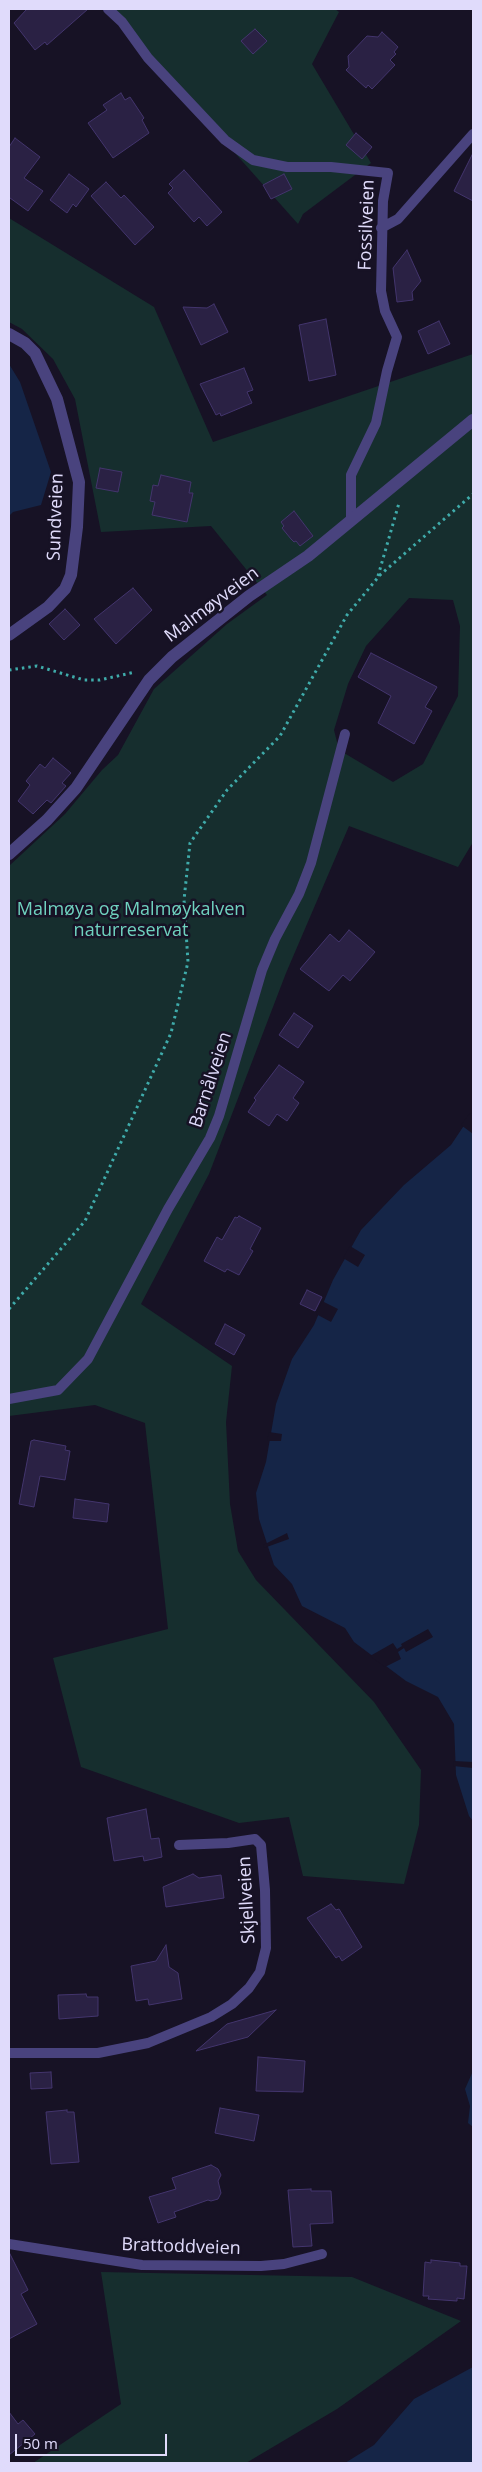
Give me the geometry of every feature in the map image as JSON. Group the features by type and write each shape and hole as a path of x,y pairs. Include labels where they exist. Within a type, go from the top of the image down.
{"street":[{"name":"Sundveien","path":"9,334 25,342 35,353 57,399 78,482 77,527 71,575 65,589 48,607 9,635"},
{"name":"Malmøyveien","path":"9,854 47,820 76,788 149,680 165,663 249,596 308,556 473,420"}],"lane":[{"name":"Fossilveien","path":"108,9 122,22 148,58 225,140 253,160 287,167 331,167 388,173 382,201 381,291 385,311 397,337 387,371 376,423 351,475 351,520"},
{"path":"381,228 398,219 473,134"},
{"name":"Barnålveien","path":"9,1399 58,1390 88,1359 168,1209 210,1138 219,1116 262,970 275,938 299,894 308,870 345,734"},
{"name":"Skjellveien","path":"9,2053 98,2052 148,2043 211,2017 250,1988 260,1972 266,1948 265,1890 261,1845 255,1839 228,1844 179,1845"},
{"name":"Brattoddveien","path":"9,2244 142,2265 261,2266 284,2264 322,2254"}],"path":[{"path":"378,577 406,476"},
{"path":"9,1309 85,1221 171,1033 188,962 184,900 190,843 227,790 280,736 347,615 378,577 473,494"},
{"path":"9,670 37,666 84,680 100,680 124,676 158,662 165,663"}],"green space":[{"path":"107,9 335,9 339,12 312,64 371,163 303,214 298,224"},
{"name":"Malmøya og Malmøykalven naturreservat","path":"9,218 154,307 213,442 473,354 473,842 458,867 349,826 286,973 209,1174 141,1304 232,1366 226,1422 230,1504 238,1551 256,1580 374,1702 421,1770 419,1825 404,1884 303,1876 289,1817 239,1823 81,1767 53,1658 168,1629 145,1423 95,1405 9,1416 9,866 65,814 102,770 118,755 154,689 227,624 267,595 211,526 101,532 75,399 53,359 22,329 9,322","holes":["409,598 453,600 460,626 458,696 423,764 393,782 339,750 334,730 348,684 366,646"]},
{"path":"101,2272 352,2277 461,2321 337,2409 246,2463 33,2463 121,2404"}],"water":[{"path":"9,364 20,382 51,472 41,505 13,512 9,516"},
{"path":"473,1112 473,1821 469,1816 456,1775 454,1724 438,1697 406,1681 354,1642 345,1628 302,1606 292,1584 274,1565 259,1519 256,1493 266,1462 276,1404 292,1359 314,1325 333,1280 361,1230 404,1185 451,1145"},
{"path":"473,2071 473,2127 468,2123 470,2106 465,2089"},
{"path":"473,2367 473,2463 345,2463 374,2445 414,2399"}],"pier":[{"path":"470,1113 473,1115 473,1134 461,1125"},
{"path":"350,1246 365,1255 358,1267 343,1258"},
{"path":"322,1301 338,1309 331,1322 316,1314"},
{"path":"269,1432 282,1434 281,1441 267,1441"},
{"path":"287,1533 289,1539 264,1548 263,1545"},
{"path":"428,1629 433,1637 406,1652 404,1648 398,1652 401,1659 385,1667 370,1656 393,1643 397,1649 402,1646 401,1644"},
{"path":"454,1761 473,1762 473,1768 453,1766"}],"building":[{"path":"27,9 88,9 47,45 45,42 35,50 14,23"},
{"path":"255,29 267,41 253,54 241,41"},
{"path":"382,32 398,47 394,52 396,54 390,60 395,65 372,89 368,85 366,88 346,70 349,67 348,56 367,36 378,37"},
{"path":"121,93 125,100 130,97 144,118 142,120 149,133 113,158 88,123 107,110 103,105"},
{"path":"356,133 372,147 362,159 346,145"},
{"path":"15,138 40,157 24,178 43,191 28,211 9,199 9,147"},
{"path":"473,153 473,201 454,191"},
{"path":"184,170 222,212 207,226 199,217 194,222 168,193 173,188 169,184"},
{"path":"69,174 89,189 76,207 73,204 67,213 50,200"},
{"path":"284,174 292,189 271,199 263,185"},
{"path":"106,182 121,198 124,195 154,227 135,245 91,196"},
{"path":"407,250 421,281 412,292 413,300 397,302 393,268"},
{"path":"214,304 228,332 201,345 183,307 207,308"},
{"path":"326,319 336,375 309,381 299,325"},
{"path":"439,321 450,344 428,354 418,331"},
{"path":"244,368 253,390 247,392 252,403 221,416 220,413 216,415 200,384"},
{"path":"100,468 122,472 118,492 96,488"},
{"path":"161,475 191,482 189,493 193,493 187,522 152,515 155,502 150,501 153,485 158,486"},
{"path":"294,511 313,536 300,546 282,528 284,526 281,522"},
{"path":"133,588 152,610 116,644 94,619"},
{"path":"65,609 80,625 64,640 49,624"},
{"path":"371,653 437,687 425,707 432,711 414,744 378,723 391,696 358,677"},
{"path":"53,758 71,773 62,783 66,786 51,803 47,800 33,814 18,801 30,785 26,781 40,764 45,768"},
{"path":"349,930 375,952 350,981 343,975 329,991 300,969 330,934 339,942"},
{"path":"294,1013 313,1026 298,1048 279,1035"},
{"path":"279,1065 304,1082 293,1098 299,1103 287,1121 277,1114 269,1126 248,1112 256,1100 254,1098"},
{"path":"239,1216 261,1228 250,1249 253,1251 239,1275 227,1269 225,1272 204,1261 217,1237 222,1240 235,1217"},
{"path":"307,1290 322,1297 315,1311 300,1304"},
{"path":"225,1324 245,1335 234,1355 215,1344"},
{"path":"31,1441 66,1446 65,1450 70,1451 65,1480 40,1476 34,1507 19,1504"},
{"path":"75,1499 109,1504 107,1522 73,1518"},
{"path":"146,1809 151,1839 159,1838 162,1857 144,1861 143,1856 114,1861 107,1818"},
{"path":"193,1874 199,1878 221,1875 224,1898 166,1907 163,1887"},
{"path":"331,1904 336,1910 339,1909 362,1947 342,1961 339,1956 336,1958 307,1918"},
{"path":"166,1945 169,1967 178,1973 182,1999 149,2005 148,1999 136,2001 131,1966 156,1961"},
{"path":"86,1994 87,1997 98,1997 98,2016 59,2019 58,1995"},
{"path":"276,2010 248,2037 196,2051 227,2024"},
{"path":"258,2057 305,2061 303,2092 256,2091"},
{"path":"51,2072 52,2088 31,2089 30,2073"},
{"path":"220,2108 259,2115 254,2141 215,2133"},
{"path":"67,2110 67,2112 74,2112 79,2162 51,2164 46,2112"},
{"path":"211,2165 218,2169 221,2175 218,2181 221,2193 218,2199 208,2200 174,2212 176,2217 158,2223 149,2197 176,2189 172,2178"},
{"path":"311,2189 311,2191 331,2191 333,2223 310,2224 312,2246 293,2247 288,2190"},
{"path":"9,2252 28,2290 21,2294 37,2324 9,2339"},
{"path":"431,2260 460,2263 460,2266 467,2266 464,2299 457,2298 457,2301 428,2299 429,2296 423,2296 425,2262 431,2263"},
{"path":"9,2412 18,2424 23,2420 35,2434 9,2455"}]}
